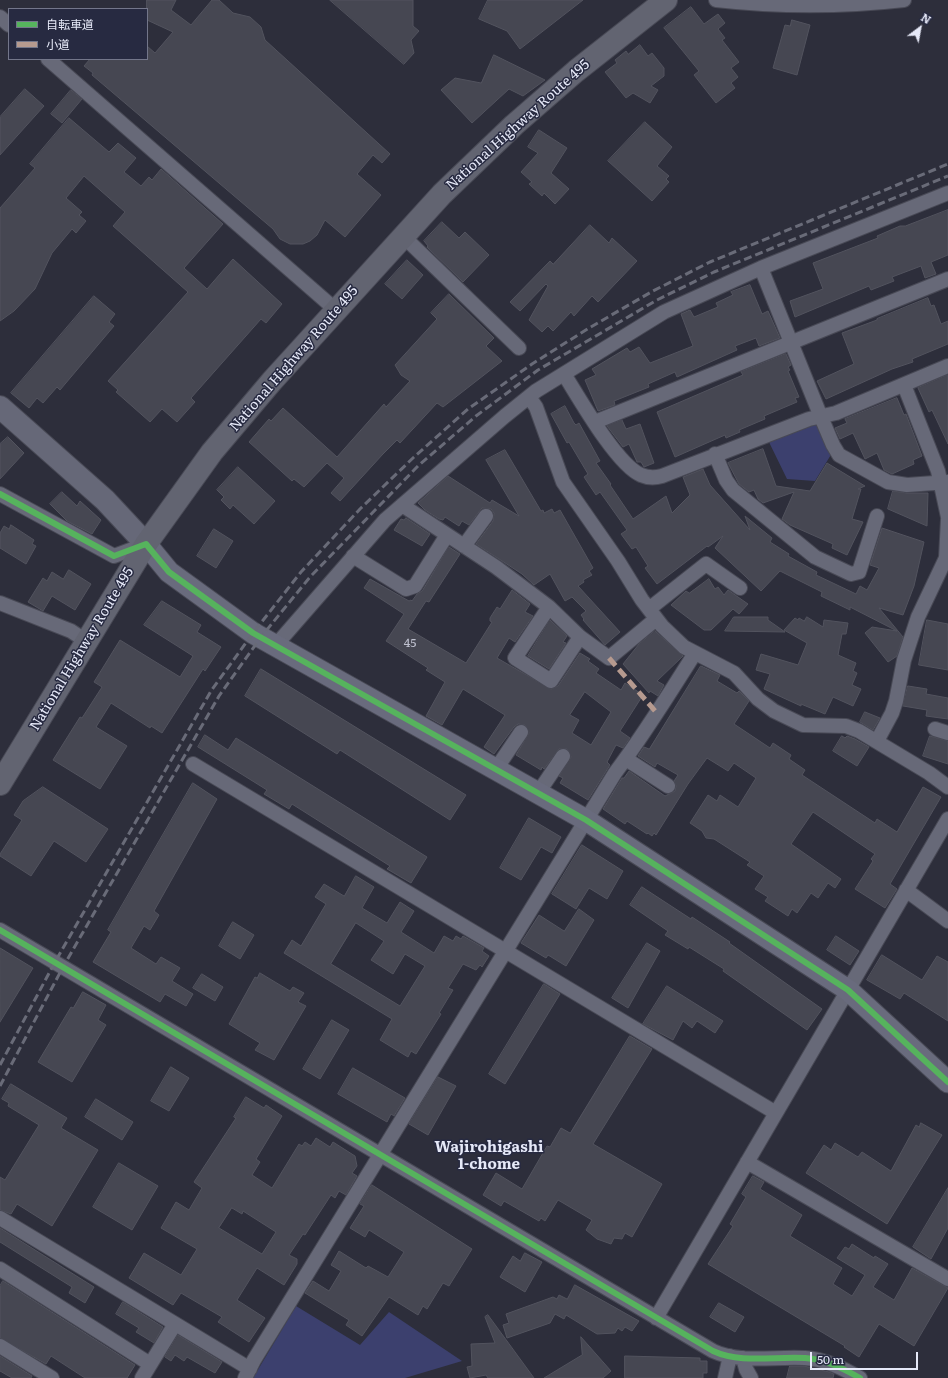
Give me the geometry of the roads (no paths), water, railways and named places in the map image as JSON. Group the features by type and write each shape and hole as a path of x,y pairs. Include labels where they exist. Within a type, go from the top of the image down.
{"highway":[{"name":"National Highway Route 495","path":"0,784 146,544 212,452 336,310 442,194 514,125 576,71 666,0"}],"main road":[{"path":"0,407 105,500 146,544"}],"street":[{"path":"716,0 745,3 853,5 904,0"},
{"path":"0,17 8,24"},
{"path":"49,60 336,310"},
{"path":"276,645 385,520 529,397 664,312 761,268 948,194"},
{"path":"403,236 519,348"},
{"path":"761,268 821,417 839,455 888,482 906,485 944,482"},
{"path":"594,422 948,279"},
{"path":"564,374 616,455 640,475 652,478 662,476 715,454 809,419 836,413 948,366"},
{"path":"877,741 892,713 896,701 904,660 918,618 947,560 948,518 944,482 938,471 904,385"},
{"path":"529,397 536,407 563,482 653,614 684,647 734,673 758,699 774,711 803,725 846,726 859,731 929,773 948,787"},
{"path":"715,454 726,480 733,490 815,557 851,574 859,572 877,516"},
{"path":"0,494 114,556 146,544 169,572 253,632 586,820 848,990 948,1082"},
{"path":"402,505 496,567 549,607 580,637 609,658 706,564 740,588"},
{"path":"464,546 486,516"},
{"path":"353,556 406,589 415,586 447,535"},
{"path":"0,603 71,631 86,641"},
{"path":"549,607 515,658 551,681 580,637"},
{"path":"0,1218 175,1324 247,1373 615,773 648,728 656,712 695,653"},
{"path":"496,769 521,732"},
{"path":"538,793 563,756"},
{"path":"626,759 668,786"},
{"path":"193,764 776,1113"},
{"path":"656,1318 948,818"},
{"path":"906,890 948,921"},
{"path":"0,930 713,1351 737,1357 806,1358 827,1362 860,1378"},
{"path":"747,1162 948,1279"},
{"path":"0,1268 150,1364"},
{"path":"142,1378 175,1324"},
{"path":"0,1346 52,1378"},
{"path":"725,1378 737,1357"},
{"path":"737,1357 751,1378"}],"railway":[{"path":"0,1065 55,962 211,691 253,633 301,572 360,509 414,457 468,409 532,364 589,328 653,291 710,262 948,164"},
{"path":"0,1086 63,967 219,696 261,637 310,577 418,466 476,416 538,370 657,300 714,272 948,176"}],"district":[{"name":"Wajirohigashi 1-chome","path":"489,1156"}]}
